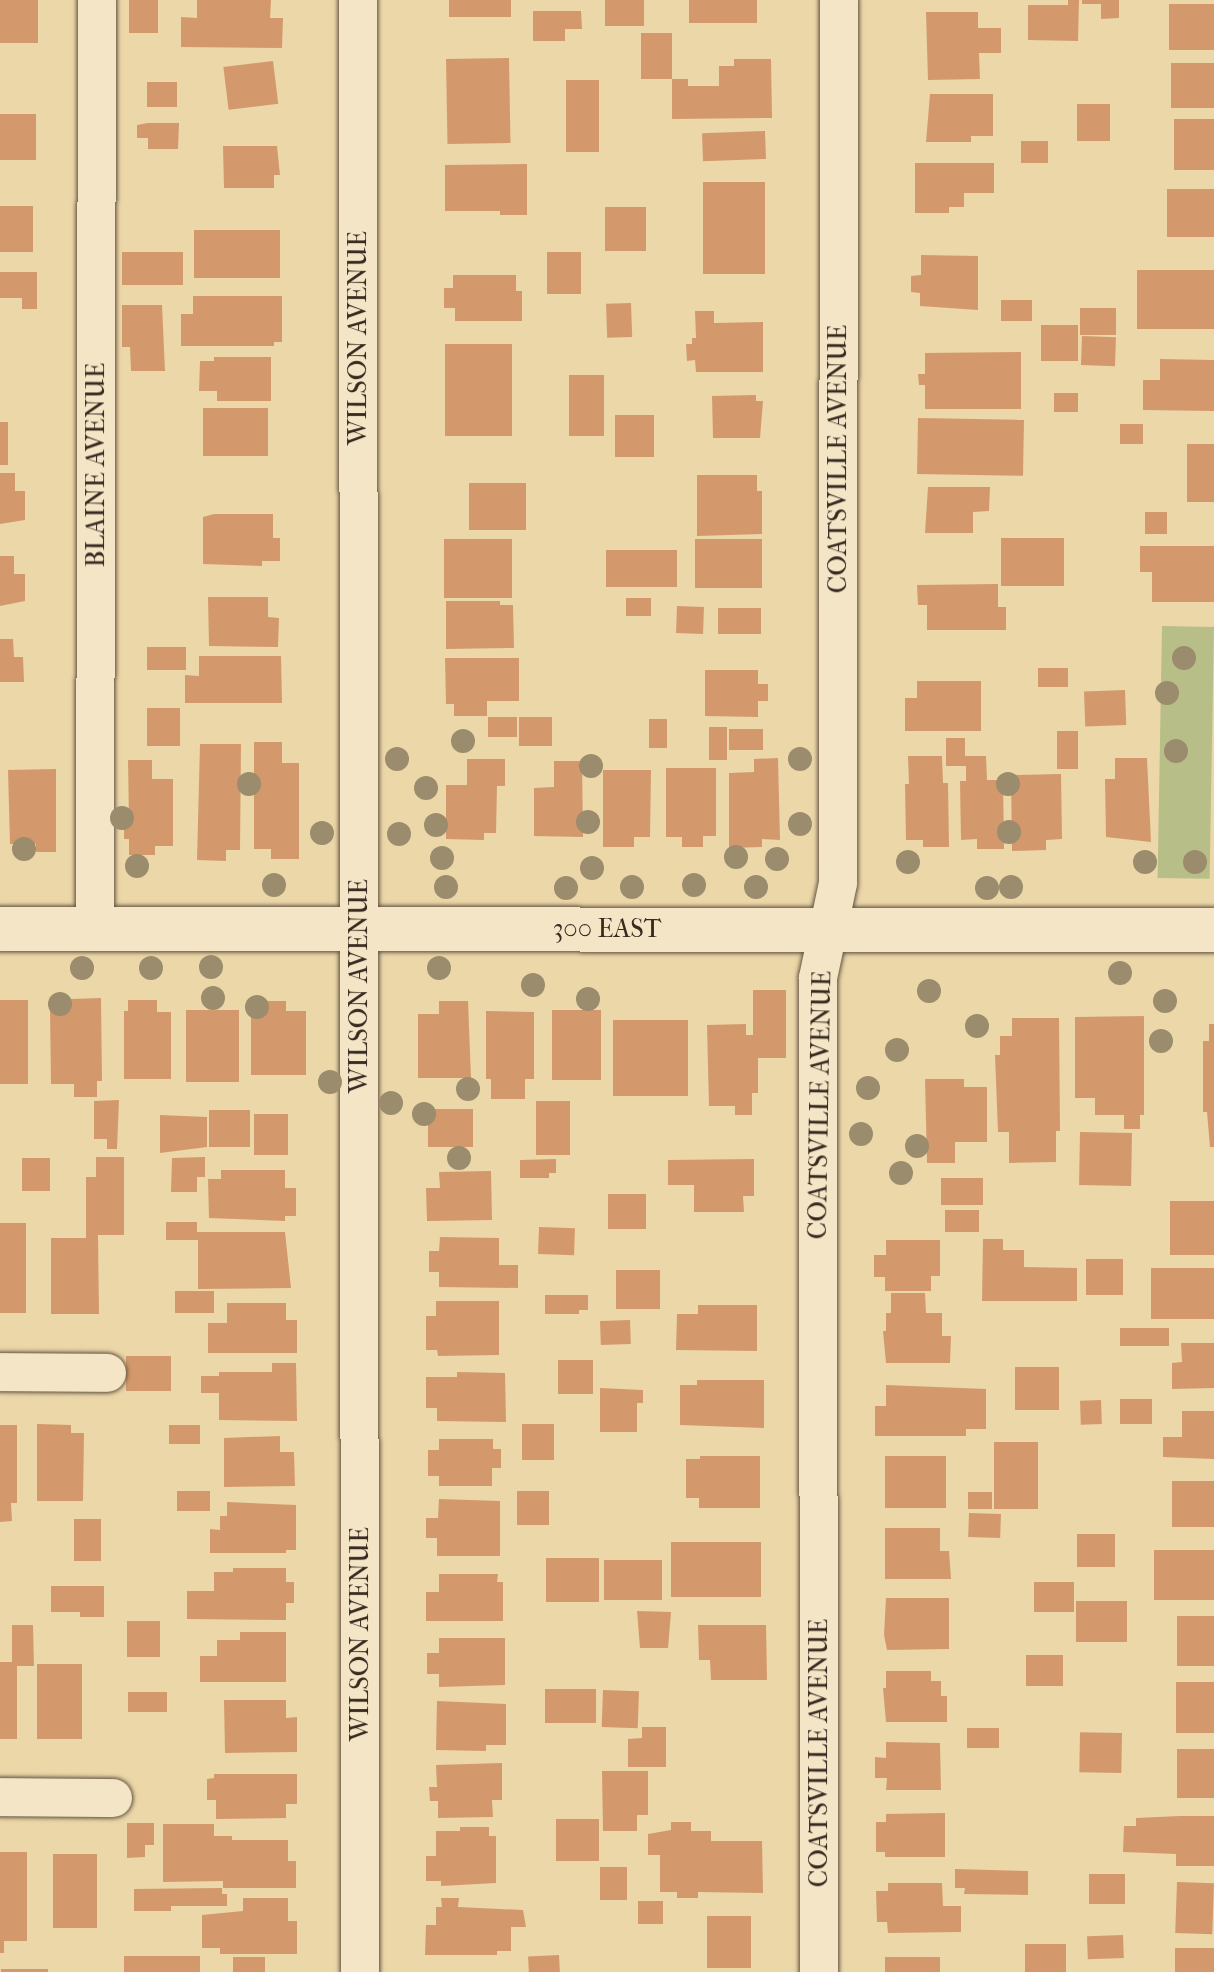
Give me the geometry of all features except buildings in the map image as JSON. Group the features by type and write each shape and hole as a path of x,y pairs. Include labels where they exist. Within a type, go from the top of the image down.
{"street":[{"name":"BLAINE AVENUE","path":"95,929 97,0"},
{"name":"WILSON AVENUE","path":"358,0 360,1972"},
{"name":"COATSVILLE AVENUE","path":"819,1972 818,978 826,928 838,883 839,0"},
{"name":"300 EAST","path":"0,929 1214,930"},
{"path":"0,1372 107,1373"},
{"path":"0,1797 113,1798"}],"green space":[{"path":"1162,626 1214,627 1210,879 1158,878"}]}
